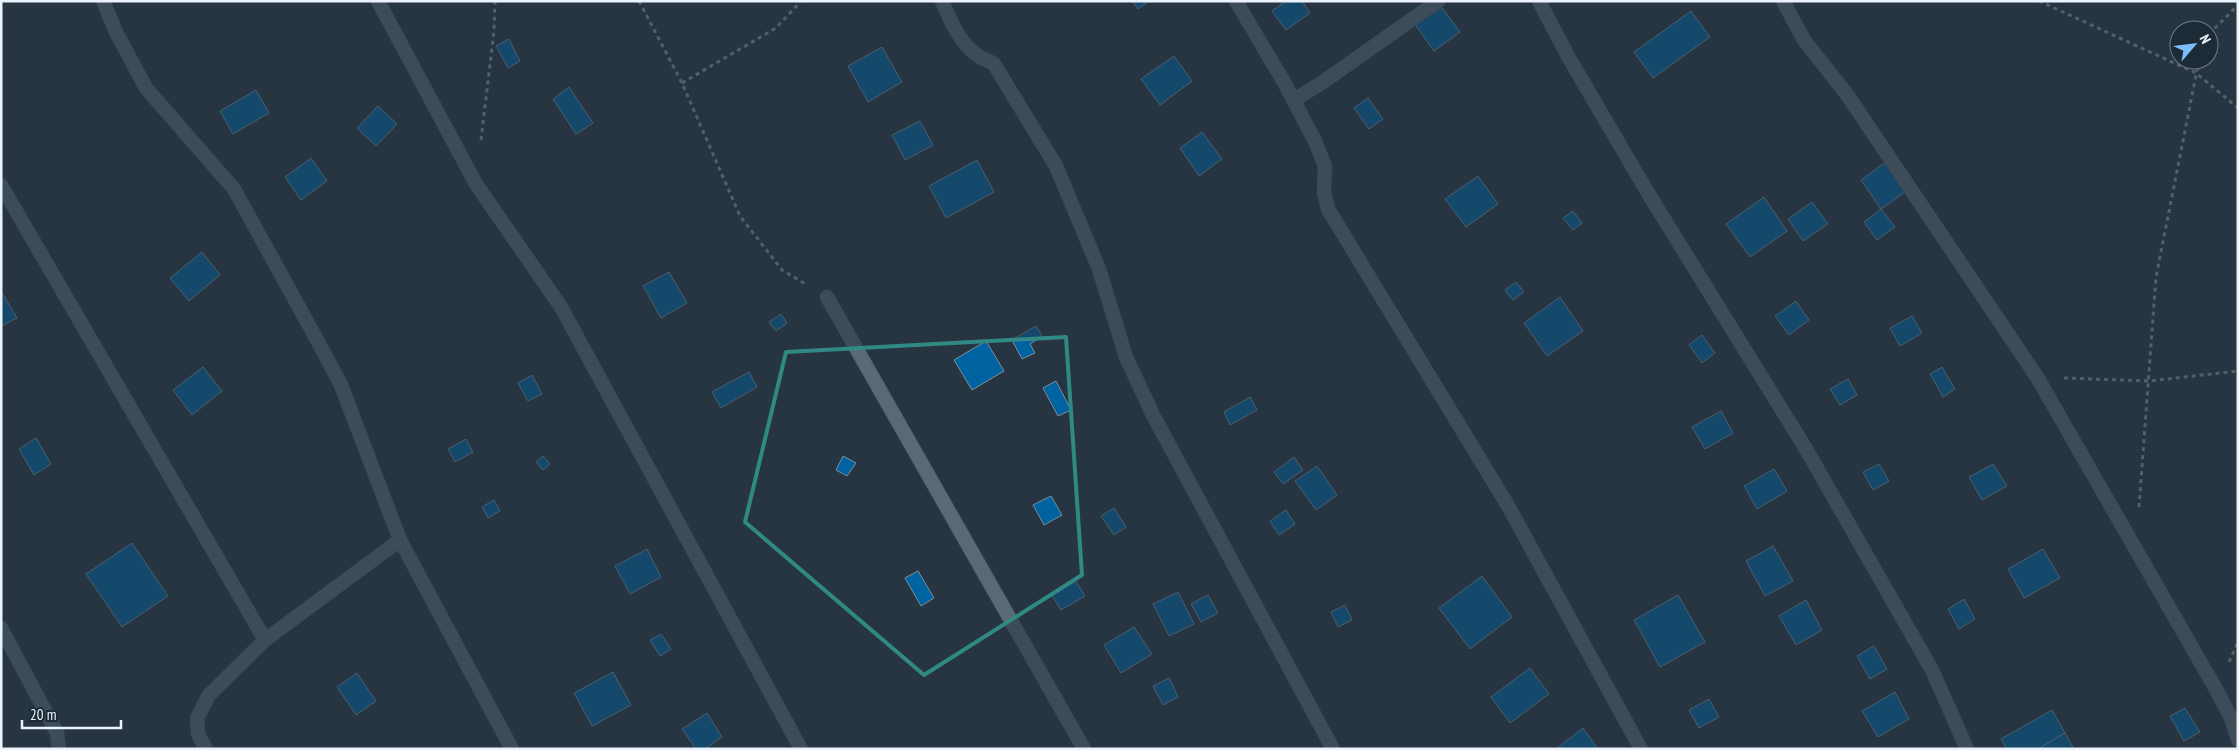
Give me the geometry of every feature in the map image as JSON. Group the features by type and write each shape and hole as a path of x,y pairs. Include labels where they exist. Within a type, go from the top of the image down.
{"street":[{"path":"102,1 117,34 146,88 234,189 340,385 400,540 512,749"},
{"path":"378,1 476,184 562,307 801,749"},
{"path":"942,1 951,21 967,45 980,57 994,64 1056,166 1099,269 1126,357 1153,415 1333,749"},
{"path":"1236,1 1294,100 1323,158 1325,166 1324,192 1328,208 1507,504 1641,749"},
{"path":"1294,100 1323,82 1438,1"},
{"path":"1539,1 1569,58 1643,185 1806,449 1932,670 1967,749"},
{"path":"1784,1 1804,40 1848,96 2038,376 2136,552 2224,704 2238,740"},
{"path":"1,185 265,640"},
{"path":"827,297 1084,749"},
{"path":"206,749 198,734 197,718 209,695 265,640 400,540"},
{"path":"1,628 57,733 59,749"}],"path":[{"path":"476,184 494,30 495,1"},
{"path":"639,1 682,82 740,216 782,270 827,297"},
{"path":"682,82 776,28 801,1"},
{"path":"2039,1 2196,73 2238,108"},
{"path":"2219,24 2238,5"},
{"path":"2136,552 2156,277 2197,70"},
{"path":"2038,376 2149,381 2238,371"}],"highlighted area":[{"path":"1066,337 1082,575 924,675 745,522 786,352"}],"building":[{"path":"1132,1 1149,1 1138,9"},
{"path":"1286,1 1302,1 1310,13 1286,30 1272,11"},
{"path":"1440,5 1460,32 1434,51 1414,23"},
{"path":"1691,11 1710,37 1653,78 1634,52"},
{"path":"509,39 520,61 508,68 496,46"},
{"path":"882,47 902,82 868,102 848,66"},
{"path":"1174,56 1192,81 1160,105 1141,79"},
{"path":"569,87 593,123 576,134 553,99"},
{"path":"256,90 269,113 233,134 220,111"},
{"path":"1368,98 1383,119 1369,129 1354,108"},
{"path":"378,106 397,124 376,146 357,128"},
{"path":"920,121 933,145 905,160 892,135"},
{"path":"1202,132 1222,159 1199,176 1180,148"},
{"path":"311,158 327,181 301,200 285,177"},
{"path":"977,160 994,192 946,218 929,186"},
{"path":"1887,161 1908,190 1881,209 1861,180"},
{"path":"1478,176 1498,204 1466,227 1445,199"},
{"path":"1764,197 1787,231 1750,257 1726,224"},
{"path":"1812,202 1828,224 1803,241 1788,219"},
{"path":"1881,209 1895,227 1877,240 1864,222"},
{"path":"1573,211 1582,223 1573,230 1563,218"},
{"path":"202,252 220,275 189,301 170,278"},
{"path":"669,272 687,303 661,318 643,286"},
{"path":"1516,282 1524,292 1513,300 1505,290"},
{"path":"1,291 17,318 1,326"},
{"path":"1560,297 1583,331 1547,356 1524,323"},
{"path":"1796,301 1809,320 1789,335 1775,316"},
{"path":"781,314 787,323 776,331 769,322"},
{"path":"1912,316 1922,333 1900,346 1890,328"},
{"path":"1036,326 1042,336 1030,344 1035,353 1022,359 1012,340"},
{"path":"1702,335 1715,353 1702,363 1689,345"},
{"path":"986,341 1004,371 972,390 954,360"},
{"path":"203,367 222,391 192,415 173,390"},
{"path":"1942,367 1955,389 1943,397 1930,374"},
{"path":"749,372 757,387 721,408 712,392"},
{"path":"532,375 542,394 528,401 518,383"},
{"path":"1848,379 1857,395 1840,405 1830,389"},
{"path":"1056,381 1071,410 1058,416 1043,388"},
{"path":"1250,397 1257,410 1230,425 1224,412"},
{"path":"1721,411 1733,433 1705,449 1692,427"},
{"path":"36,438 51,464 34,475 19,449"},
{"path":"466,439 473,452 455,462 448,449"},
{"path":"543,456 550,464 543,470 536,462"},
{"path":"843,456 856,463 847,476 836,470"},
{"path":"1294,457 1303,470 1283,484 1274,472"},
{"path":"1879,464 1889,481 1873,490 1863,472"},
{"path":"1993,464 2007,486 1982,500 1969,477"},
{"path":"1317,466 1337,495 1316,510 1295,481"},
{"path":"1774,469 1787,491 1757,509 1744,486"},
{"path":"1051,496 1062,515 1044,525 1033,505"},
{"path":"494,500 500,511 488,518 482,507"},
{"path":"1114,508 1126,527 1114,535 1101,516"},
{"path":"1286,510 1295,524 1279,535 1270,521"},
{"path":"132,543 168,596 122,627 86,574"},
{"path":"1773,546 1793,581 1765,596 1746,561"},
{"path":"647,549 661,577 630,594 615,566"},
{"path":"2043,549 2060,578 2024,598 2008,569"},
{"path":"918,571 934,598 921,606 905,578"},
{"path":"1482,576 1512,617 1470,649 1439,608"},
{"path":"1075,580 1085,596 1061,610 1051,594"},
{"path":"1178,592 1194,624 1169,636 1153,604"},
{"path":"1208,595 1218,613 1201,622 1191,604"},
{"path":"1678,595 1705,642 1660,667 1634,620"},
{"path":"1964,599 1975,619 1959,629 1948,609"},
{"path":"1806,600 1822,630 1796,645 1779,616"},
{"path":"1345,605 1352,620 1338,627 1331,612"},
{"path":"1134,627 1152,654 1121,673 1104,645"},
{"path":"661,634 671,649 660,656 650,640"},
{"path":"1874,646 1887,669 1870,679 1857,656"},
{"path":"1530,668 1549,694 1510,723 1491,697"},
{"path":"613,672 631,705 592,726 574,693"},
{"path":"357,673 376,701 356,715 337,687"},
{"path":"1169,678 1178,697 1163,705 1153,686"},
{"path":"1895,692 1909,719 1878,737 1862,711"},
{"path":"1709,699 1719,717 1699,728 1689,710"},
{"path":"2185,708 2200,732 2184,741 2170,716"},
{"path":"2052,710 2065,733 2038,749 2007,749 2001,739"},
{"path":"707,713 722,737 705,749 696,749 682,729"},
{"path":"1583,728 1598,749 1556,749"},
{"path":"2065,733 2074,749 2038,749"}]}
